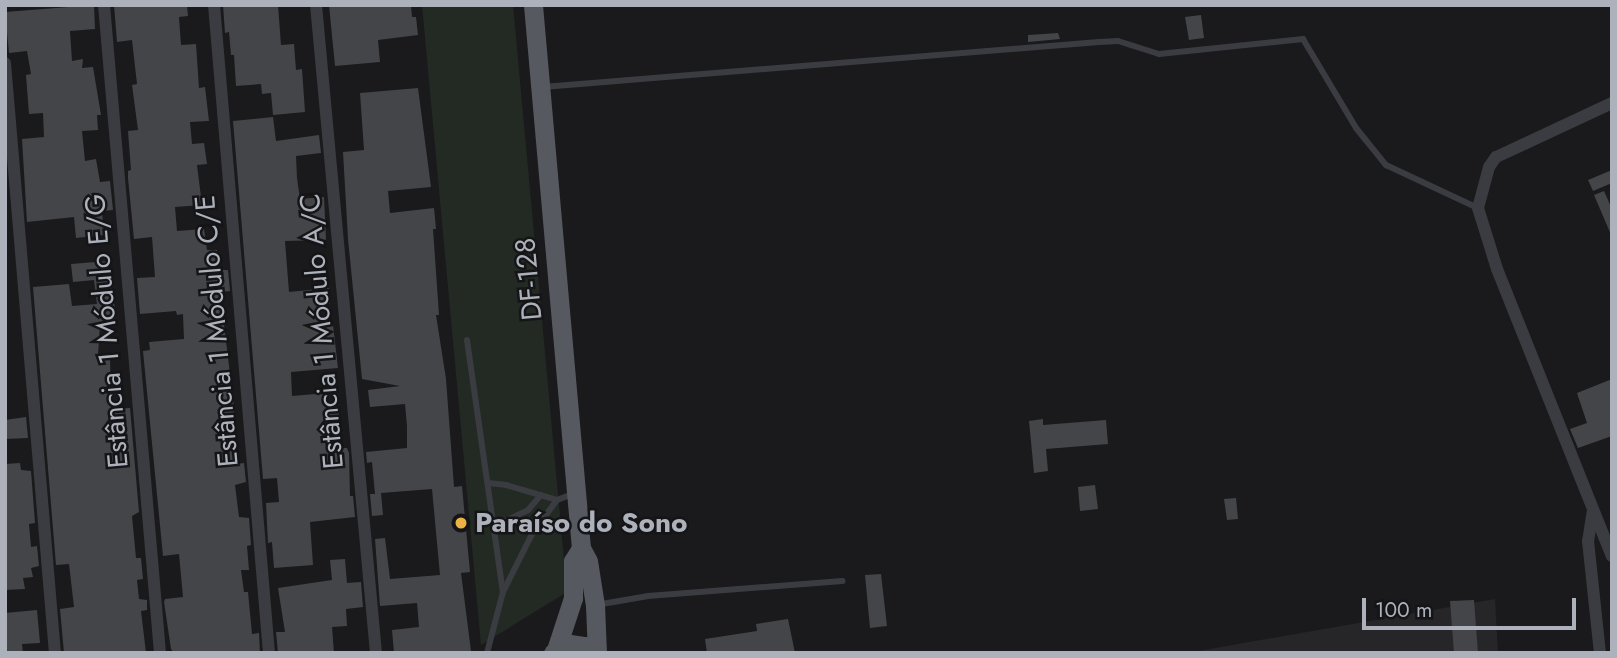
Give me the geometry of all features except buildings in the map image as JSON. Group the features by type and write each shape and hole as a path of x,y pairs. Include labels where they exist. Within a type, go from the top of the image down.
{"main road":[{"name":"DF-128","path":"533,5 581,548 588,561 595,605 595,653 578,644 554,651"},
{"name":"DF-128","path":"554,651 573,598 573,561 581,548"}],"street":[{"name":"Estância 1 Módulo E/G","path":"104,5 160,653"},
{"name":"Estância 1 Módulo C/E","path":"214,5 270,653"},
{"name":"Estância 1 Módulo A/C","path":"316,5 376,653"},
{"path":"5,63 55,653"},
{"path":"1612,103 1496,157 1489,167 1478,208 1497,269 1612,556"},
{"path":"1593,510 1588,541 1600,653"}],"lane":[{"path":"540,87 1099,42 1118,41 1159,54 1303,39 1356,128 1386,164 1478,208"},
{"path":"467,340 503,592"},
{"path":"488,483 557,500"},
{"path":"487,653 503,592 532,534 557,500 576,493"},
{"path":"494,526 528,510 541,495"},
{"path":"595,605 648,596 842,581"}],"shaded area":[{"path":"422,5 513,5 567,592 481,645"},
{"path":"1495,599 1498,653 1187,653"}],"place":[{"name":"Paraíso do Sono","path":"461,523"}]}
